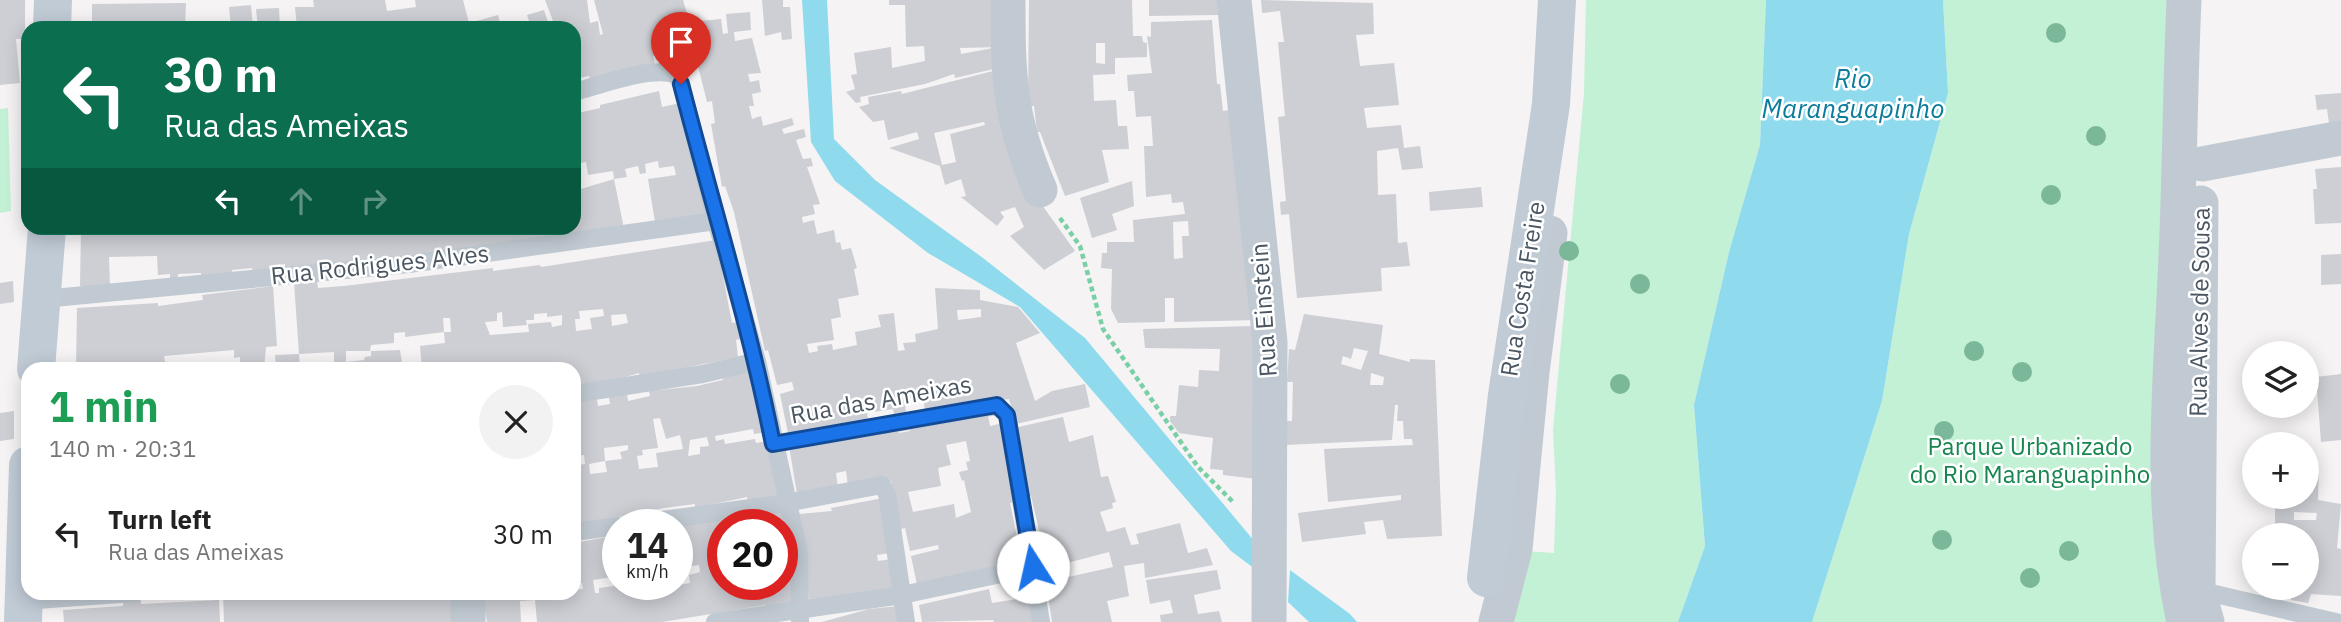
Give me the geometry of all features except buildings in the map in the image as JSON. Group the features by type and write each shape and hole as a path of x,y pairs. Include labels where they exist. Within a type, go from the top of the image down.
{"main road":[{"path":"52,21 53,0"},
{"name":"Rua Costa Freire","path":"1486,578 1507,395 1551,104 1557,0"},
{"path":"37,362 47,235"},
{"path":"21,508 12,563 23,612"}],"street":[{"path":"1008,0 1011,104 1024,154 1040,190"},
{"name":"Rua Einstein","path":"1234,0 1270,342 1269,606"},
{"path":"1496,622 1515,549 1532,372 1563,138 1570,107 1574,0"},
{"path":"2183,0 2176,253 2165,471 2172,568 2184,622"},
{"name":"Rua Alves de Sousa","path":"2202,606 2202,164 2206,0"},
{"path":"2202,164 2341,138"},
{"path":"468,600 468,622"}],"lane":[{"path":"581,90 652,72 667,71 677,75 757,361 773,444 799,553 799,617"},
{"name":"Rua Rodrigues Alves","path":"43,299 409,264 716,221"},
{"path":"581,393 703,374 757,361"},
{"name":"Rua das Ameixas","path":"773,444 997,405 1007,415 1033,567"},
{"path":"693,516 885,486 906,622"},
{"path":"581,531 602,528"},
{"path":"715,622 799,617 1033,567 1041,622"},
{"path":"23,612 93,600"},
{"path":"2202,606 2336,622"}],"path":[{"path":"1040,190 1080,246 1102,328 1198,467 1269,539"}],"green space":[{"path":"1586,0 1766,0 1760,145 1729,252 1694,405 1705,546 1678,622 1505,622 1524,551 1554,553 1556,492 1553,430 1584,93"},
{"name":"Parque Urbanizado do Rio Maranguapinho","path":"1943,0 2195,0 2198,622 1812,622 1882,401 1909,234 1948,93"},
{"path":"8,108 11,211 0,213 0,109"}],"water":[{"path":"802,0 827,0 834,139 875,180 983,258 1085,338 1260,548 1259,572 1231,551 1020,307 928,253 835,181 811,142"},
{"name":"Rio Maranguapinho","path":"1766,0 1943,0 1948,93 1909,234 1882,401 1812,622 1678,622 1705,546 1694,405 1729,252 1760,145"},
{"path":"1290,570 1357,622 1309,622 1288,602"}],"route":[{"path":"681,84 716,221 757,361 773,444 997,405 1007,415 1033,567"}]}
